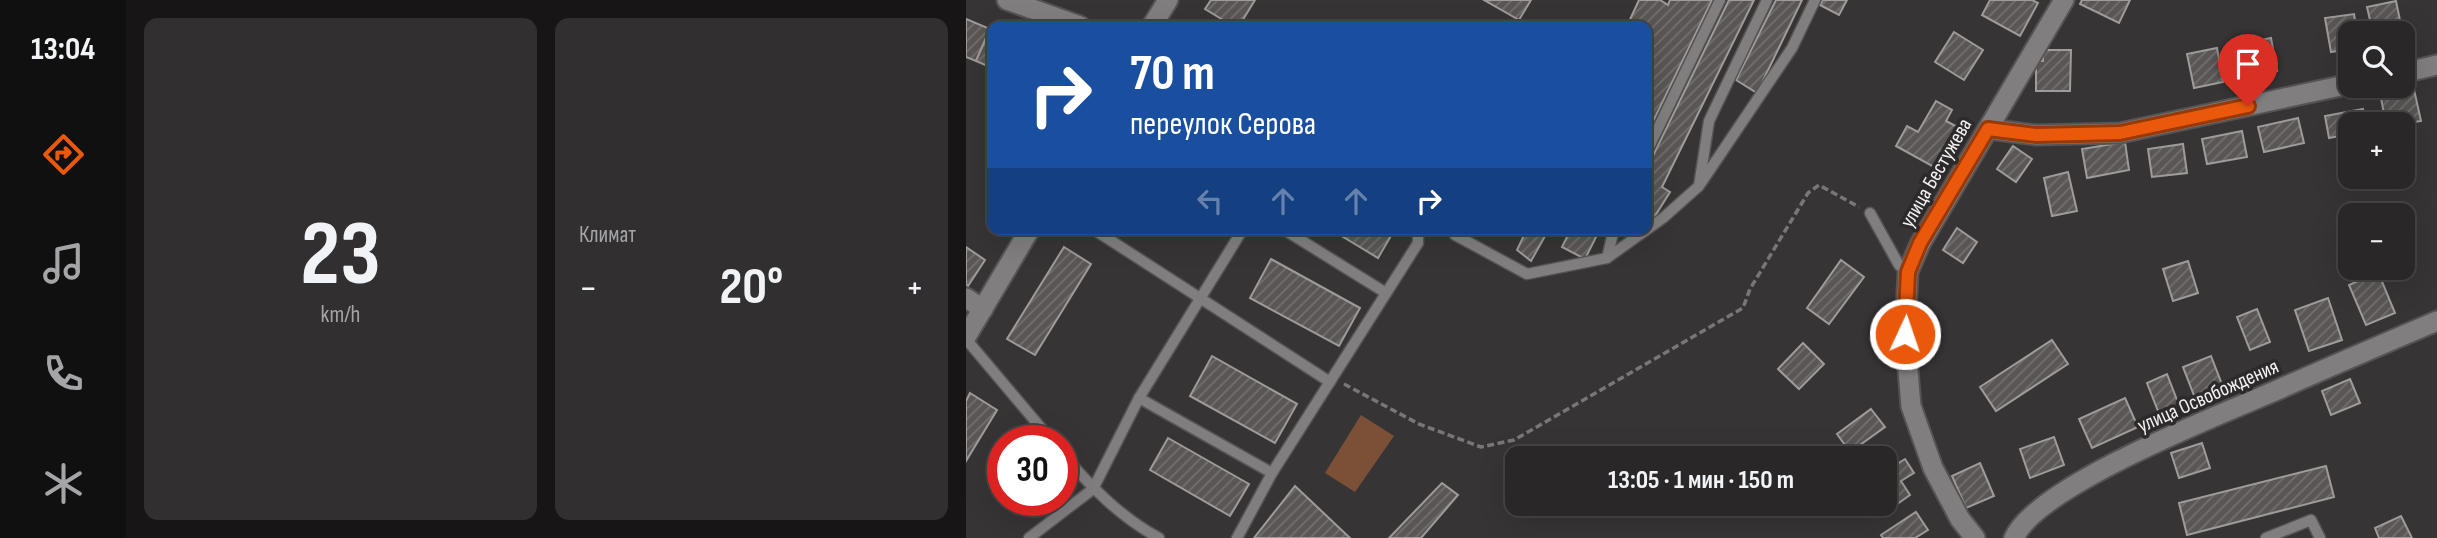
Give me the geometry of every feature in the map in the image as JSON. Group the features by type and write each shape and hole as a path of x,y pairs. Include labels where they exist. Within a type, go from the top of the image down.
{"street":[{"path":"1007,0 1066,21"},
{"path":"1155,21 1168,0"},
{"name":"улица Бестужева","path":"1975,538 1960,519 1933,468 1911,406 1905,334 1908,272 1920,243 2064,0"},
{"path":"2415,70 2437,65"},
{"path":"1988,129 2036,135 2120,133 2338,87"},
{"path":"966,338 1027,235"},
{"path":"966,298 984,309"},
{"name":"улица Освобождения","path":"2014,538 2027,519 2054,498 2152,443 2437,321"}],"lane":[{"path":"1652,141 1720,0"},
{"path":"1699,186 1709,121 1767,0"},
{"path":"1652,226 1699,186 1792,48 1815,0"},
{"path":"1870,213 1899,265 1908,272"},
{"path":"1102,235 1331,379"},
{"path":"1029,538 1093,489 1139,398 1239,235"},
{"path":"1293,235 1386,293"},
{"path":"1237,538 1272,473 1418,243 1418,235"},
{"path":"1455,235 1527,274 1608,258 1640,235"},
{"path":"1608,258 1613,235"},
{"path":"966,338 1039,425"},
{"path":"1139,398 1272,473"},
{"path":"1078,472 1140,533 1158,538"},
{"path":"2266,538 2311,520 2320,538"}],"path":[{"path":"1331,379 1419,424 1481,447 1514,440 1743,308 1750,289 1808,193 1819,186 1870,213"}],"shaded area":[{"path":"1361,415 1394,436 1355,492 1325,473"}],"building":[{"path":"1211,0 1255,0 1242,21 1225,21 1205,9"},
{"path":"1484,0 1531,0 1519,20"},
{"path":"1639,0 1660,0 1668,5 1670,0 1712,0 1652,124 1652,21 1629,21"},
{"path":"1729,0 1754,0 1662,187 1670,192 1652,221 1652,158"},
{"path":"1776,0 1802,0 1757,93 1736,80"},
{"path":"1823,0 1847,0 1839,15 1820,5"},
{"path":"1990,0 2032,0 2038,3 2020,36 1982,15"},
{"path":"2082,0 2130,0 2119,23 2080,4"},
{"path":"2396,1 2400,21 2370,21 2367,7"},
{"path":"2354,14 2355,21 2338,21 2338,51 2331,52 2325,18"},
{"path":"966,19 987,28 987,36 976,61 966,57"},
{"path":"1954,32 1983,50 1964,80 1935,62"},
{"path":"987,36 987,66 976,61"},
{"path":"2271,38 2277,71 2252,76 2246,43"},
{"path":"2217,48 2223,82 2194,88 2187,54"},
{"path":"2043,50 2071,50 2070,91 2036,91 2036,61 2043,61"},
{"path":"2415,94 2421,121 2415,122 2415,112 2384,112 2381,98 2415,98"},
{"path":"1936,101 1952,110 1946,121 1965,131 1943,172 1896,146 1907,126 1918,132"},
{"path":"2338,114 2338,136 2329,138 2325,116"},
{"path":"2298,118 2304,143 2264,152 2258,127"},
{"path":"2242,131 2247,157 2207,164 2202,139"},
{"path":"2125,142 2129,170 2087,178 2082,149"},
{"path":"2183,144 2187,173 2152,177 2148,149"},
{"path":"2013,146 2032,159 2016,182 1997,169"},
{"path":"2068,172 2077,211 2052,216 2044,178"},
{"path":"1957,228 1977,242 1963,263 1943,250"},
{"path":"1340,235 1391,235 1378,258"},
{"path":"1524,235 1546,235 1531,261 1517,250"},
{"path":"1568,235 1597,235 1585,259 1562,247"},
{"path":"966,247 985,260 968,286 966,284"},
{"path":"1064,247 1091,264 1035,355 1007,339"},
{"path":"1271,259 1360,308 1339,346 1250,298"},
{"path":"1841,260 1864,277 1829,324 1807,308"},
{"path":"2188,261 2198,293 2173,301 2163,269"},
{"path":"2360,280 2381,280 2395,313 2366,325 2349,285"},
{"path":"2328,298 2342,340 2309,351 2295,310"},
{"path":"2257,309 2270,342 2250,350 2237,317"},
{"path":"2052,340 2068,364 1996,411 1980,387"},
{"path":"1803,343 1824,364 1799,389 1778,369"},
{"path":"1212,356 1297,404 1275,443 1190,396"},
{"path":"2211,356 2223,387 2195,398 2183,367"},
{"path":"2167,374 2180,408 2160,416 2147,383"},
{"path":"2350,379 2360,403 2331,415 2322,391"},
{"path":"970,393 997,410 966,461 966,401"},
{"path":"2125,398 2138,427 2092,448 2079,419"},
{"path":"1871,409 1885,427 1858,446 1846,446 1837,434"},
{"path":"2054,437 2064,465 2030,478 2020,449"},
{"path":"1168,438 1249,484 1230,516 1150,470"},
{"path":"2202,443 2210,468 2179,478 2171,453"},
{"path":"1905,459 1914,473 1901,481 1910,495 1897,504 1897,464"},
{"path":"1980,463 1994,496 1966,508 1952,476"},
{"path":"2326,466 2334,497 2187,535 2179,503"},
{"path":"1442,483 1458,495 1421,538 1389,538"},
{"path":"1295,486 1350,538 1254,538"},
{"path":"1916,512 1928,530 1915,538 1883,538 1881,535"},
{"path":"2401,516 2412,538 2379,538 2375,528"}],"route":[{"path":"1905,334 1908,272 1920,243 1988,129 2036,135 2120,133 2248,106"}]}
